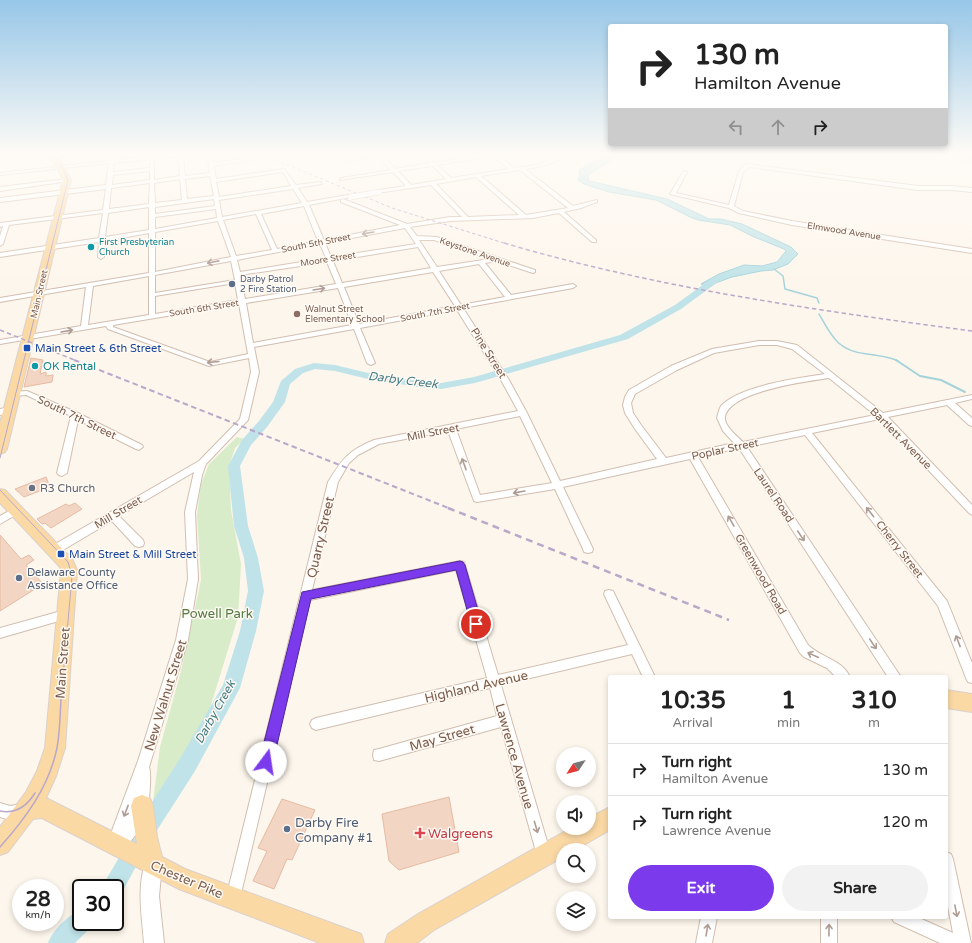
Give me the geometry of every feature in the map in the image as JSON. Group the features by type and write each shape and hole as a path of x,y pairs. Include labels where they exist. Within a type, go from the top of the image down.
{"main road":[{"name":"Main Street","path":"0,450 5,411 14,394 63,197"},
{"name":"Main Street","path":"0,494 54,550 69,570 55,748 49,771 39,791 16,826 0,844"},
{"path":"948,699 972,703"},
{"name":"Chester Pike","path":"27,810 43,807 179,878 352,943"},
{"path":"143,814 153,865"},
{"path":"397,943 426,922 608,819"}],"street":[{"path":"0,200 24,197"},
{"path":"101,257 107,197"},
{"path":"152,197 152,316"},
{"path":"185,197 185,201"},
{"path":"0,225 223,197"},
{"path":"301,197 340,285 371,363"},
{"path":"0,262 1,255 351,197"},
{"path":"446,197 467,219"},
{"path":"502,197 524,216"},
{"path":"558,197 572,208"},
{"name":"Elmwood Avenue","path":"686,197 731,207 741,212 792,223 972,251"},
{"path":"731,207 734,197"},
{"path":"202,463 244,420 255,372 234,258 220,219 216,198"},
{"path":"343,201 406,226"},
{"name":"South 5th Street","path":"0,300 152,274 406,226 443,220 524,216 560,211 595,202"},
{"path":"152,216 218,207"},
{"path":"560,211 594,241"},
{"path":"258,213 275,250"},
{"path":"0,244 7,224"},
{"name":"Pine Street","path":"406,226 460,307 505,380 523,413 588,550"},
{"name":"Keystone Avenue","path":"415,238 433,238 533,271"},
{"name":"Moore Street","path":"152,295 328,259 420,245"},
{"name":"South 6th Street","path":"0,342 498,259"},
{"path":"481,262 510,298"},
{"path":"84,328 90,285"},
{"name":"South 7th Street","path":"250,346 573,286"},
{"path":"109,324 110,328 209,364 252,355"},
{"name":"Bartlett Avenue","path":"664,462 630,415 627,405 628,398 632,392 674,368 712,351 758,343 777,343 794,347 806,355 882,416 972,511"},
{"name":"Laurel Road","path":"831,375 766,388 728,403 722,410 721,418 741,445 894,675"},
{"name":"South 7th Street","path":"14,394 27,393 139,447"},
{"name":"Poplar Street","path":"451,428 477,499 558,485 640,466 972,397"},
{"path":"950,402 972,423"},
{"name":"Mill Street","path":"346,459 357,450 377,442 523,413"},
{"path":"62,473 75,415"},
{"name":"Cherry Street","path":"807,432 945,607 972,678"},
{"name":"Greenwood Road","path":"693,456 804,649 808,653 831,664 842,675"},
{"name":"Quarry Street","path":"233,898 333,482 346,459"},
{"name":"Mill Street","path":"54,550 202,463"},
{"name":"New Walnut Street","path":"120,848 121,823 145,761 182,640 193,579 190,512 196,475 202,463"},
{"path":"0,520 16,511"},
{"path":"112,515 139,543"},
{"name":"Lawrence Avenue","path":"306,596 460,565 544,855"},
{"path":"609,594 648,675"},
{"path":"0,632 65,615"},
{"name":"Highland Avenue","path":"316,724 635,648"},
{"name":"May Street","path":"379,755 504,720"},
{"name":"New Walnut Street","path":"120,848 143,814 145,761"},
{"path":"0,810 10,813 27,810"},
{"path":"153,865 150,896 154,943"},
{"path":"948,869 963,943"},
{"path":"704,943 708,919"},
{"path":"829,919 829,943"},
{"path":"904,919 958,943"}],"green space":[{"name":"Powell Park","path":"237,437 244,439 235,448 229,466 231,510 241,564 238,617 207,718 153,802 160,747 181,671 201,580 197,515 201,484 209,464"}],"water":[{"path":"638,197 658,197 667,199 709,219 721,219 742,224 791,247 798,254 788,264 773,270 732,277 710,285 701,284 719,274 744,265 762,266 777,262 786,251 730,225 698,220 656,200"}],"building":[{"name":"OK Rental","path":"31,358 43,360 40,374 46,372 46,376 53,375 52,382 24,387"},
{"name":"R3 Church","path":"46,477 50,487 24,497 15,489"},
{"path":"75,503 82,509 51,528 45,523 42,524 37,519 66,504 69,506"},
{"name":"Delaware County Assistance Office","path":"0,535 21,559 29,555 34,560 26,565 43,584 0,611"},
{"name":"Walgreens","path":"449,797 459,852 399,870 389,861 382,814"},
{"name":"Darby Fire Company #1","path":"282,799 315,810 292,860 287,859 274,889 253,881 267,851 258,848"}],"waterway":[{"path":"774,269 783,276 785,289 817,298 819,303"},
{"name":"Darby Creek","path":"145,831 188,764 231,688 248,631 256,591 251,558 241,526 234,466 246,443 263,424 279,402 285,383 299,371 314,366 335,368 368,376 425,385 441,386 475,380 624,337 678,307 715,280 722,278"},
{"path":"819,314 832,336 842,346 849,350 896,360"},
{"path":"896,360 920,376 941,380 965,392"},
{"name":"Darby Creek","path":"117,879 136,848"},
{"name":"Darby Creek","path":"59,943 72,930"}],"tram line":[{"path":"0,458 64,197"},
{"path":"0,490 68,562 72,576 61,700"},
{"path":"0,847 27,814 48,776 57,748 61,699"},
{"path":"0,811 5,812 20,808 28,802 35,793"}],"railway":[{"path":"365,197 392,208 507,244"},
{"path":"504,243 561,259 677,285 795,306 972,331"},
{"path":"0,330 77,361"},
{"path":"74,360 451,509"},
{"path":"448,508 729,620"}],"place":[{"name":"First Presbyterian Church","path":"91,247"},
{"name":"Darby Patrol 2 Fire Station","path":"232,284"},
{"name":"Walnut Street Elementary School","path":"297,314"},
{"name":"Main Street & 6th Street","path":"27,348"},
{"name":"OK Rental","path":"35,366"},
{"name":"R3 Church","path":"32,488"},
{"name":"Main Street & Mill Street","path":"61,554"},
{"name":"Delaware County Assistance Office","path":"19,578"},
{"name":"Darby Fire Company #1","path":"287,829"},
{"name":"Walgreens","path":"420,833"}],"route":[{"path":"266,762 306,596 460,565 476,624"}]}
